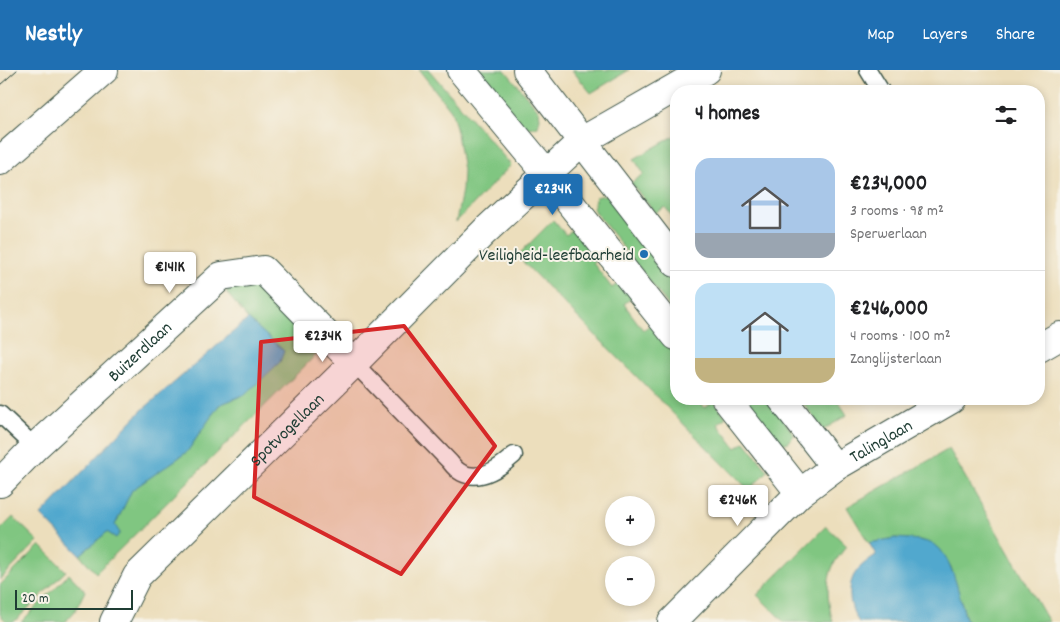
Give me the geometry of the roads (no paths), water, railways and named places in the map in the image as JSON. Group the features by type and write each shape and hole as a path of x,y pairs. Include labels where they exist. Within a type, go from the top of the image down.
{"street":[{"path":"0,161 104,70"},
{"path":"462,70 670,328"},
{"path":"527,70 670,255"},
{"name":"Spotvogellaan","path":"680,85 706,70"},
{"name":"Spotvogellaan","path":"114,622 137,576 354,363 484,232 582,141 670,91"},
{"name":"Buizerdlaan","path":"0,483 35,448 221,276 263,270 354,363"},
{"path":"1045,345 1060,336"},
{"path":"731,405 800,493"},
{"path":"787,405 834,467"},
{"name":"Talinglaan","path":"672,622 800,493 834,467 942,405"}],"lane":[{"path":"868,70 877,85"},
{"path":"354,363 462,474 479,476 498,469 514,456"},
{"path":"0,414 35,448"}],"water":[{"path":"248,319 284,351 280,362 246,394 219,405 187,452 132,490 115,525 120,533 116,538 107,532 80,555 41,515 141,411"},
{"path":"895,538 925,541 940,549 950,565 967,622 859,622 853,612 850,600 850,588 853,577 860,567 876,555 869,543"}],"tram line":[{"path":"0,85 17,70"}],"place":[{"name":"Veiligheid-leefbaarheid","path":"644,254"}]}
